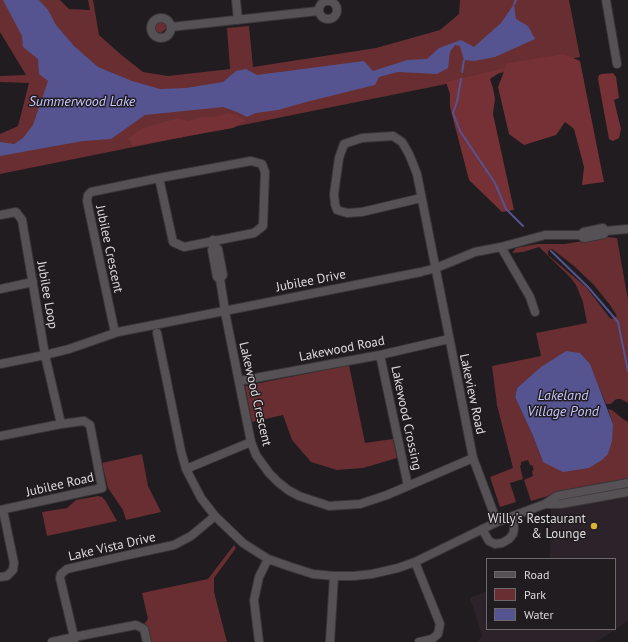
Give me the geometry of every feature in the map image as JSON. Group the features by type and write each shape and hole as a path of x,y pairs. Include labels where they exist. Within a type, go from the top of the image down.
{"street":[{"path":"236,0 238,20"},
{"path":"606,0 617,64"},
{"path":"171,27 318,11"},
{"path":"385,136 392,136 402,142 409,154 417,174 421,198 362,212 347,213 337,210 334,194 339,158 344,144 362,138 385,136"},
{"name":"Jubilee Crescent","path":"114,333 87,201 88,195 91,192 159,178 251,161 262,164 265,172 263,226 254,232 213,243 184,247 173,242 159,178"},
{"name":"Lakeview Road","path":"421,198 473,458 497,522"},
{"name":"Jubilee Loop","path":"0,215 16,212 22,220 45,355"},
{"name":"Jubilee Drive","path":"45,355 69,349 114,333 421,272 436,268 475,252 501,247 545,235 580,235 584,238 604,234 605,231 628,229"},
{"path":"213,243 218,249 222,275 220,279 225,311"},
{"path":"501,247 530,297 535,312"},
{"path":"0,289 33,282"},
{"name":"Lakewood Crescent","path":"225,311 251,442 256,455 269,474 298,496 328,506 360,504 387,495 473,458"},
{"path":"157,333 181,451 186,469 201,498 215,516 243,543 268,559 313,574 354,576 372,574 398,568 416,562 497,522 545,504 561,504 628,483"},
{"name":"Lakewood Road","path":"239,381 449,340"},
{"name":"Lakewood Crossing","path":"380,354 408,486"},
{"path":"0,364 45,355 61,424"},
{"name":"Jubilee Road","path":"0,436 84,421 90,425 102,488 2,510"},
{"path":"186,469 251,442"},
{"path":"596,493 628,492"},
{"path":"0,577 7,576 13,570 14,563 2,510"},
{"name":"Lake Vista Drive","path":"74,640 60,578 64,571 128,554 174,545 191,536 215,516"},
{"path":"482,529 489,541 495,544 502,543 509,539 513,534 513,516"},
{"path":"259,642 254,600 259,577 263,566 268,559"},
{"path":"416,562 440,624 438,634 432,639 419,642"},
{"path":"330,642 334,576"},
{"path":"52,642 74,640 136,625 144,629 147,642"}],"shaded area":[{"path":"564,54 580,61 604,182 582,185 584,167 574,129 565,122 556,135 524,145 509,134 498,87 505,69 490,79 495,99 493,114 514,210 502,212 469,180 450,107 450,94 446,82 505,68 507,63"},
{"path":"613,73 616,77 619,98 614,100 621,129 619,138 613,141 609,139 598,79 599,75"},
{"path":"227,113 236,115 246,121 233,128 133,146 128,138 143,128 178,118 188,121 200,117 215,117"},
{"path":"628,496 628,621 616,629 616,558 550,558 551,509"},
{"path":"486,591 486,630 614,630 596,642 478,642 482,636 470,598"}],"green space":[{"path":"0,0 60,0 69,9 90,10 88,0 93,0 99,35 143,72 168,76 230,69 227,28 249,26 253,67 376,48 440,30 459,14 460,0 569,0 580,57 0,174 0,134 18,126 29,83 0,82 0,76 26,75 0,32"},
{"path":"159,22 164,23 168,27 161,33 157,32 154,28"},
{"path":"606,237 617,238 628,300 628,403 621,399 617,399 611,404 606,404 589,364 527,380 517,388 515,397 543,462 613,424 608,409 612,410 628,422 628,480 558,493 531,501 524,480 533,476 532,471 534,470 528,460 521,462 520,466 523,479 510,483 516,502 500,507 490,477 513,468 497,405 492,366 541,356 536,333 587,323 583,302 576,285 570,277 539,247 523,252 512,253 516,248 537,244 565,244","holes":["552,249 574,266 594,285 617,316 612,319 610,318 586,287 548,255 548,251"]},
{"path":"349,365 365,443 393,439 397,458 363,468 337,470 311,462 292,440 283,415 252,422 245,386"},
{"path":"142,454 148,486 161,512 126,520 123,510 108,488 102,463"},
{"path":"98,496 105,500 117,521 47,536 42,512 67,508 76,500"},
{"path":"234,545 236,548 214,578 214,592 227,642 150,642 147,628 144,624 148,619 142,593 208,579"}],"water":[{"name":"Summerwood Lake","path":"3,0 39,0 48,10 56,25 74,46 98,67 132,81 160,89 186,88 223,82 236,71 246,69 257,75 364,61 373,71 407,60 427,59 439,48 461,40 474,47 501,23 514,4 516,19 528,26 535,39 495,57 474,61 464,60 460,46 455,45 450,52 448,68 437,74 398,72 379,77 375,85 278,110 256,113 247,117 223,107 145,115 111,139 83,141 0,156 0,142 14,144 23,138 33,125 48,81 39,74 38,59 23,47 22,36"},
{"name":"Lakeland Village Pond","path":"566,351 580,353 590,364 613,424 612,441 608,454 602,460 589,468 563,472 543,462 515,397 517,388 541,367"}],"waterway":[{"path":"514,4 516,0"},
{"path":"462,72 464,60"},
{"path":"461,79 457,102 453,113 460,131 495,183 506,209 523,226"},
{"path":"551,251 588,287 618,322 628,371"}],"place":[{"name":"Willy's Restaurant & Lounge","path":"594,526"}]}
